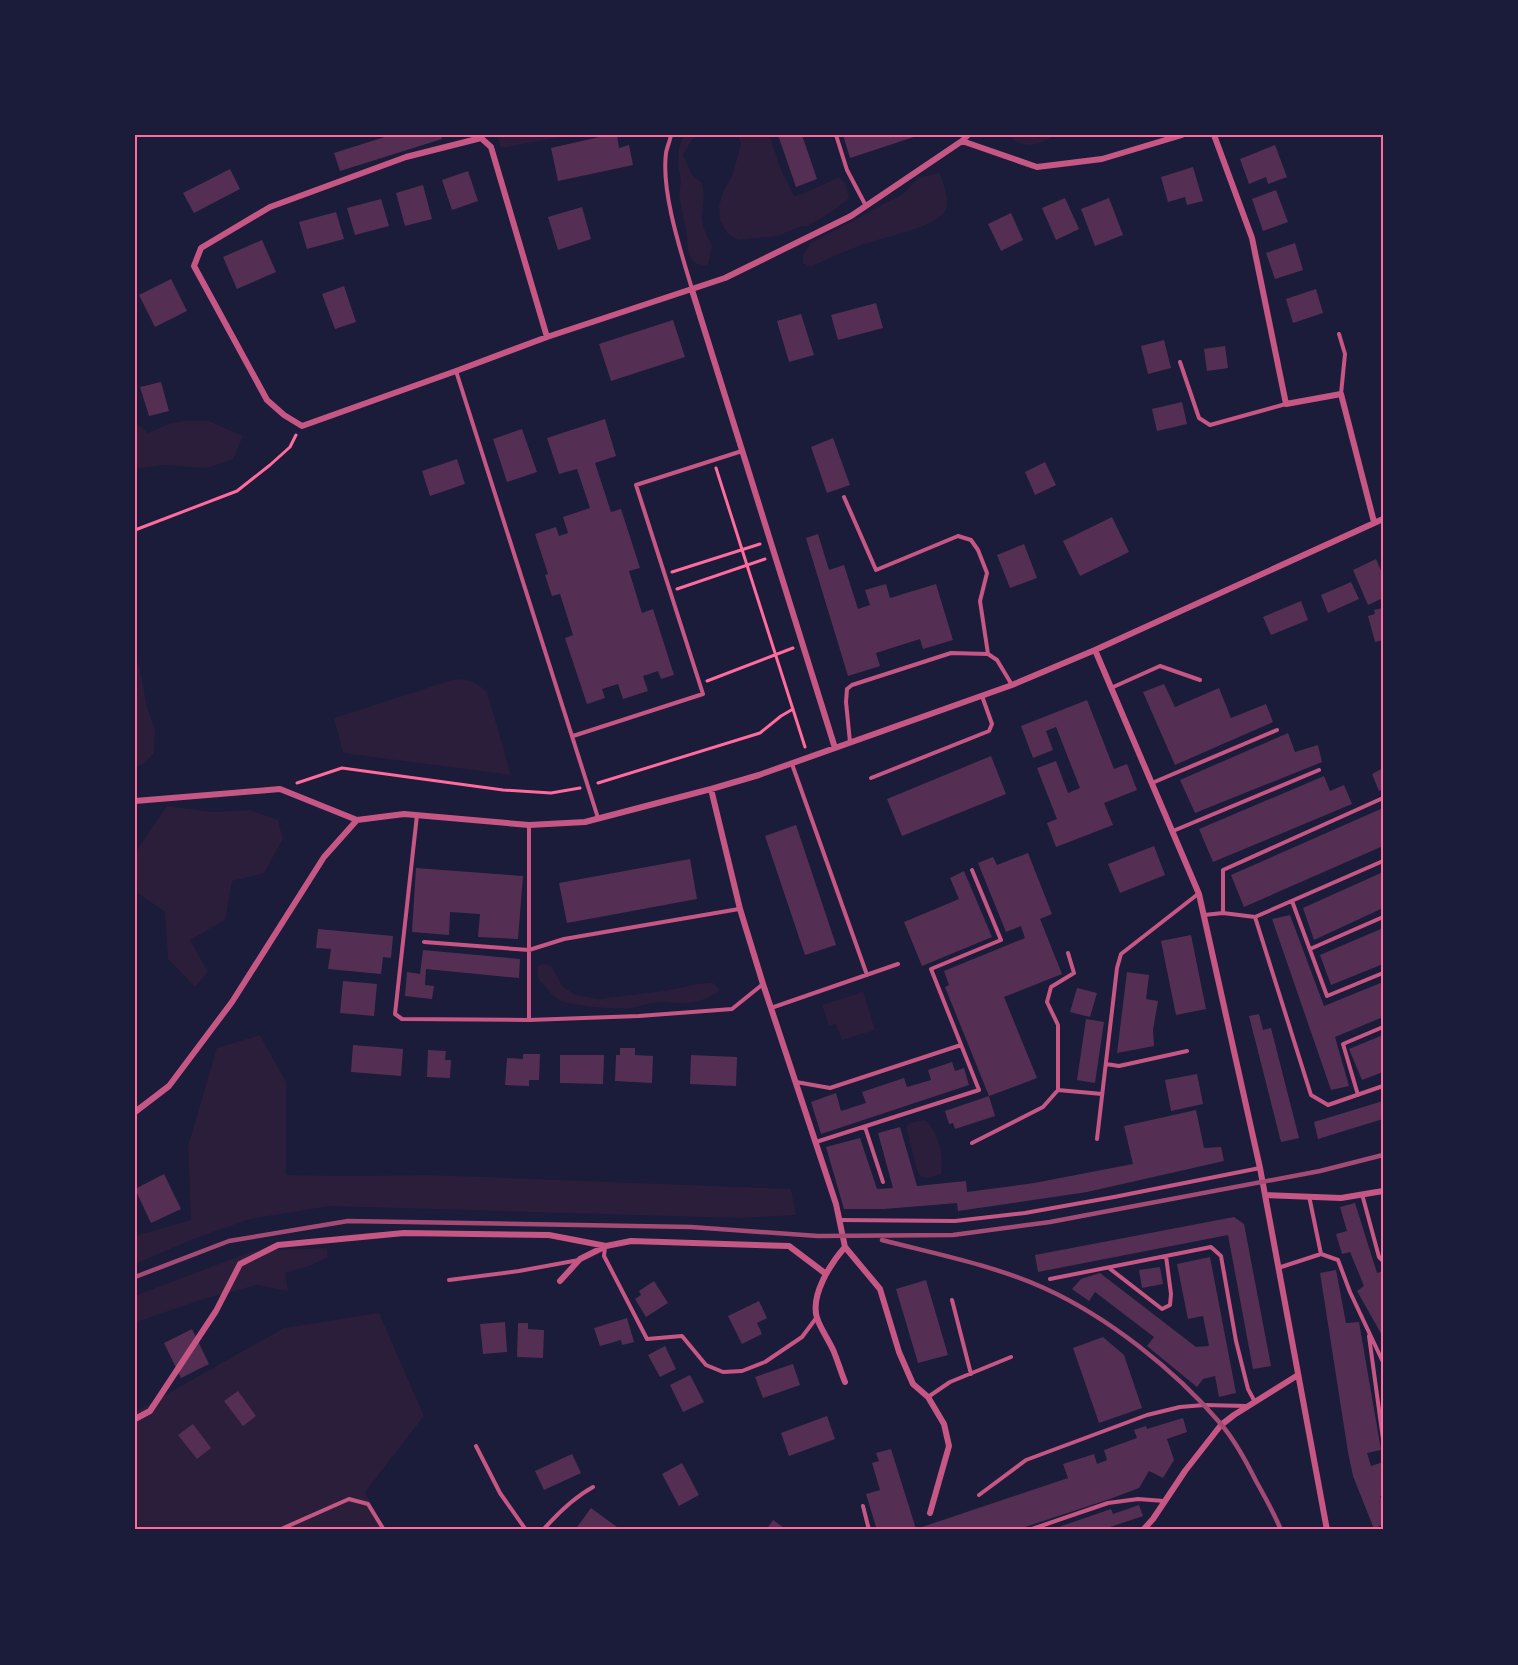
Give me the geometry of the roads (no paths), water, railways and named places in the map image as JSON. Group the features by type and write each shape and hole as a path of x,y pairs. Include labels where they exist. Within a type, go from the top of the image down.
{"street":[{"path":"547,337 491,147 480,136 406,157 270,207 201,248 194,266 267,400 284,415 302,426 456,372 547,337 725,278 851,216 968,135"},
{"path":"962,141 1037,167 1102,159 1182,135"},
{"path":"1214,135 1251,238 1286,404 1341,394 1374,522"},
{"path":"692,290 835,748"},
{"path":"135,801 280,789 357,820 404,814 529,825 585,822 711,789 792,763 1012,685 1095,650 1383,519"},
{"path":"1095,650 1199,894 1260,1168 1327,1530"},
{"path":"711,789 740,909 840,1220 846,1247 880,1289 899,1352 913,1384 928,1397 944,1424 949,1446 930,1513"},
{"path":"135,1112 169,1086 232,1002 324,857 357,820"},
{"path":"1265,1195 1341,1198 1383,1191"},
{"path":"135,1419 150,1410 216,1311 240,1264 278,1245 404,1233 549,1235 606,1246"},
{"path":"560,1281 580,1259 606,1246 631,1241 789,1246 826,1274"},
{"path":"845,1382 817,1317 818,1291 837,1256 846,1247"},
{"path":"1143,1530 1221,1425 1298,1375"}],"lane":[{"path":"671,135 666,152 666,177 679,247 692,290"},
{"path":"836,135 847,170 866,206"},
{"path":"1339,333 1345,354 1341,394"},
{"path":"1180,362 1199,418 1210,425 1286,404"},
{"path":"456,372 598,818"},
{"path":"573,736 703,694 636,485 742,451"},
{"path":"844,497 876,570 958,536 971,540 978,550 987,573 980,601 988,654"},
{"path":"850,742 846,702 847,690 852,685 951,653 988,654 997,660 1012,685"},
{"path":"1111,688 1160,666 1200,680"},
{"path":"871,778 989,732 992,724 982,696"},
{"path":"1152,783 1277,730"},
{"path":"792,763 867,975"},
{"path":"1172,832 1319,771"},
{"path":"1223,913 1223,870 1383,798"},
{"path":"417,815 395,1014 402,1019 529,1020 639,1016 732,1009 763,984"},
{"path":"529,825 529,1020"},
{"path":"1204,915 1223,913 1256,916 1383,861"},
{"path":"815,1143 979,1090 931,969 1001,940 972,870"},
{"path":"1097,1139 1117,968 1122,954 1199,894"},
{"path":"1292,901 1328,996 1383,973"},
{"path":"424,942 529,950 564,939 740,909"},
{"path":"1256,916 1311,1095 1328,1105 1383,1086"},
{"path":"1310,949 1383,917"},
{"path":"972,1143 1042,1107 1058,1090 1058,1025 1047,1002 1051,987 1074,973 1068,953"},
{"path":"771,1008 898,964"},
{"path":"1358,1095 1343,1044 1383,1027"},
{"path":"796,1082 830,1088 961,1045"},
{"path":"1106,1064 1119,1066 1187,1051"},
{"path":"1058,1090 1102,1094"},
{"path":"865,1126 883,1182"},
{"path":"840,1220 955,1221 1025,1213 1260,1168"},
{"path":"1362,1194 1379,1257 1383,1261"},
{"path":"1309,1196 1321,1254"},
{"path":"606,1246 604,1256 647,1339 682,1336 706,1365 723,1372 741,1371 765,1362 802,1338 817,1317"},
{"path":"979,1495 1026,1460 1147,1415 1180,1407 1252,1404 1236,1341 1221,1256 1211,1247 1050,1279"},
{"path":"1278,1268 1321,1254 1338,1260 1350,1292 1383,1362"},
{"path":"1108,1268 1162,1309 1170,1305 1171,1294 1166,1256"},
{"path":"450,1280 519,1271 580,1259"},
{"path":"952,1299 971,1374"},
{"path":"1369,1332 1383,1439"},
{"path":"928,1397 950,1382 1011,1357"},
{"path":"476,1446 500,1493 526,1530"},
{"path":"543,1530 563,1508 592,1487"},
{"path":"279,1530 348,1499 368,1504 384,1530"},
{"path":"1029,1530 1108,1503 1138,1499 1165,1501"},
{"path":"862,1506 869,1530"}],"railway":[{"path":"135,1277 229,1241 348,1221 691,1227 818,1236 953,1235 1050,1222 1320,1171 1383,1155"},
{"path":"882,1240 964,1261 1025,1280 1068,1300 1116,1329 1183,1384 1225,1430 1244,1458 1281,1530"}]}
